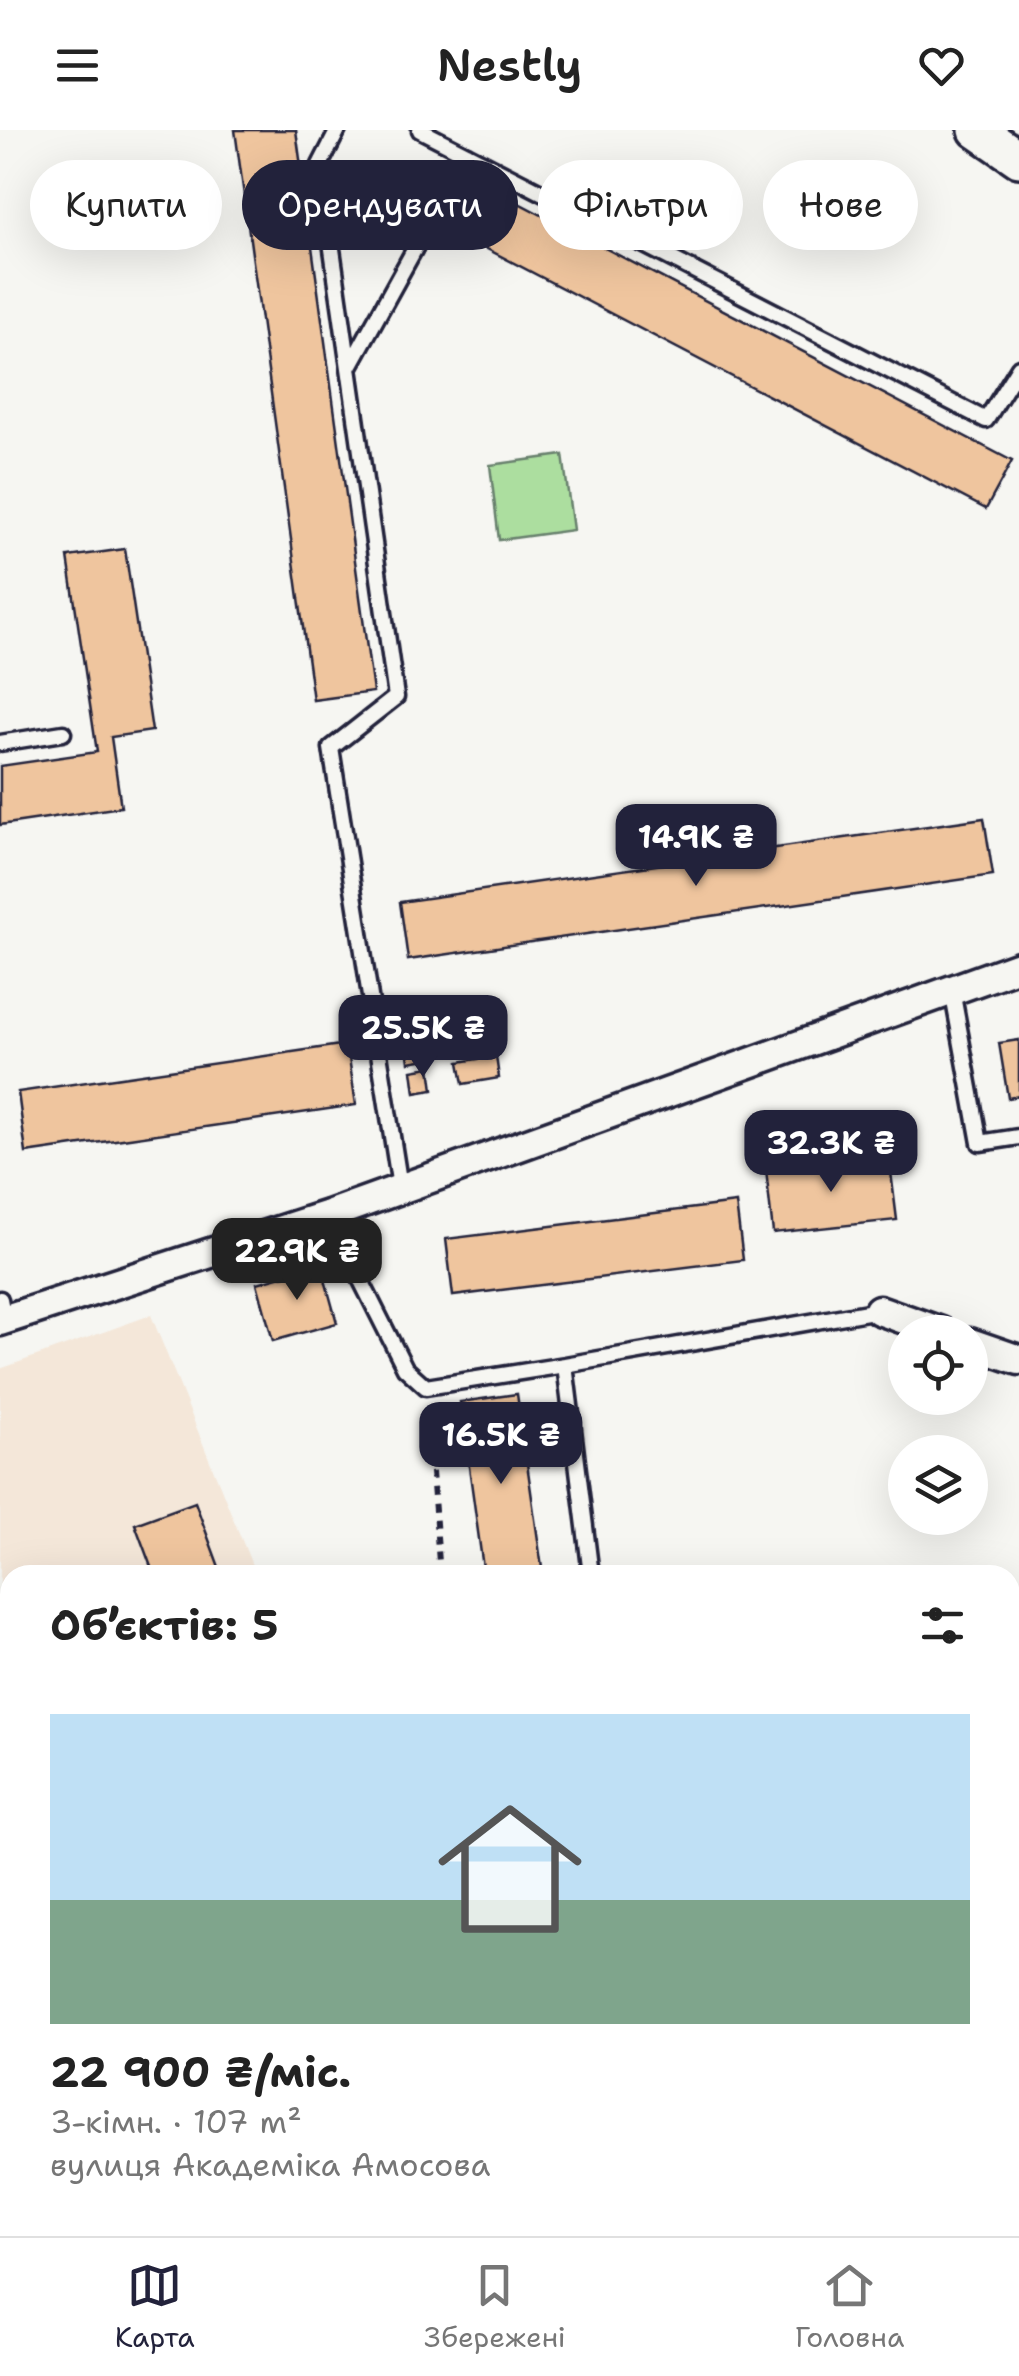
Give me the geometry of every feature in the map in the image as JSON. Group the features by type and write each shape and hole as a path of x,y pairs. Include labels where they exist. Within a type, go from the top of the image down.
{"street":[{"path":"977,130 1019,159"},
{"path":"1,1313 328,1214 1019,966"},
{"path":"879,1310 893,1315"},
{"path":"988,1349 1019,1360"}],"lane":[{"path":"338,130 320,165 396,697 331,748 400,1188"},
{"path":"420,130 986,420 1019,367"},
{"path":"349,368 466,154"},
{"path":"0,742 63,733"},
{"path":"952,990 980,1143 1019,1137"},
{"path":"328,1214 405,1368 426,1387 879,1310"},
{"path":"565,1366 590,1565"}],"path":[{"path":"426,1387 439,1565"}],"shaded area":[{"path":"151,1315 252,1565 0,1565 0,1369"}],"green space":[{"path":"563,455 573,530 499,540 490,465"}],"building":[{"path":"235,130 296,130 300,160 242,160 242,181"},
{"path":"518,203 538,213 538,250 609,250 1012,461 986,509 489,250 518,250"},
{"path":"251,250 312,250 373,692 313,700"},
{"path":"125,549 152,731 111,737 121,807 0,825 0,766 97,752 68,557"},
{"path":"984,818 993,875 408,960 400,902"},
{"path":"423,1037 427,1059 409,1062 406,1040"},
{"path":"1019,1040 1019,1096 1008,1098 999,1043"},
{"path":"347,1044 356,1105 26,1153 18,1092"},
{"path":"496,1056 499,1078 463,1084 459,1062"},
{"path":"430,1067 433,1090 415,1093 412,1070"},
{"path":"889,1156 897,1220 773,1233 766,1170"},
{"path":"736,1203 743,1260 453,1296 446,1239"},
{"path":"321,1265 337,1323 273,1341 257,1283"},
{"path":"517,1394 542,1565 483,1565 460,1402"},
{"path":"195,1502 218,1565 150,1565 135,1524"}]}
